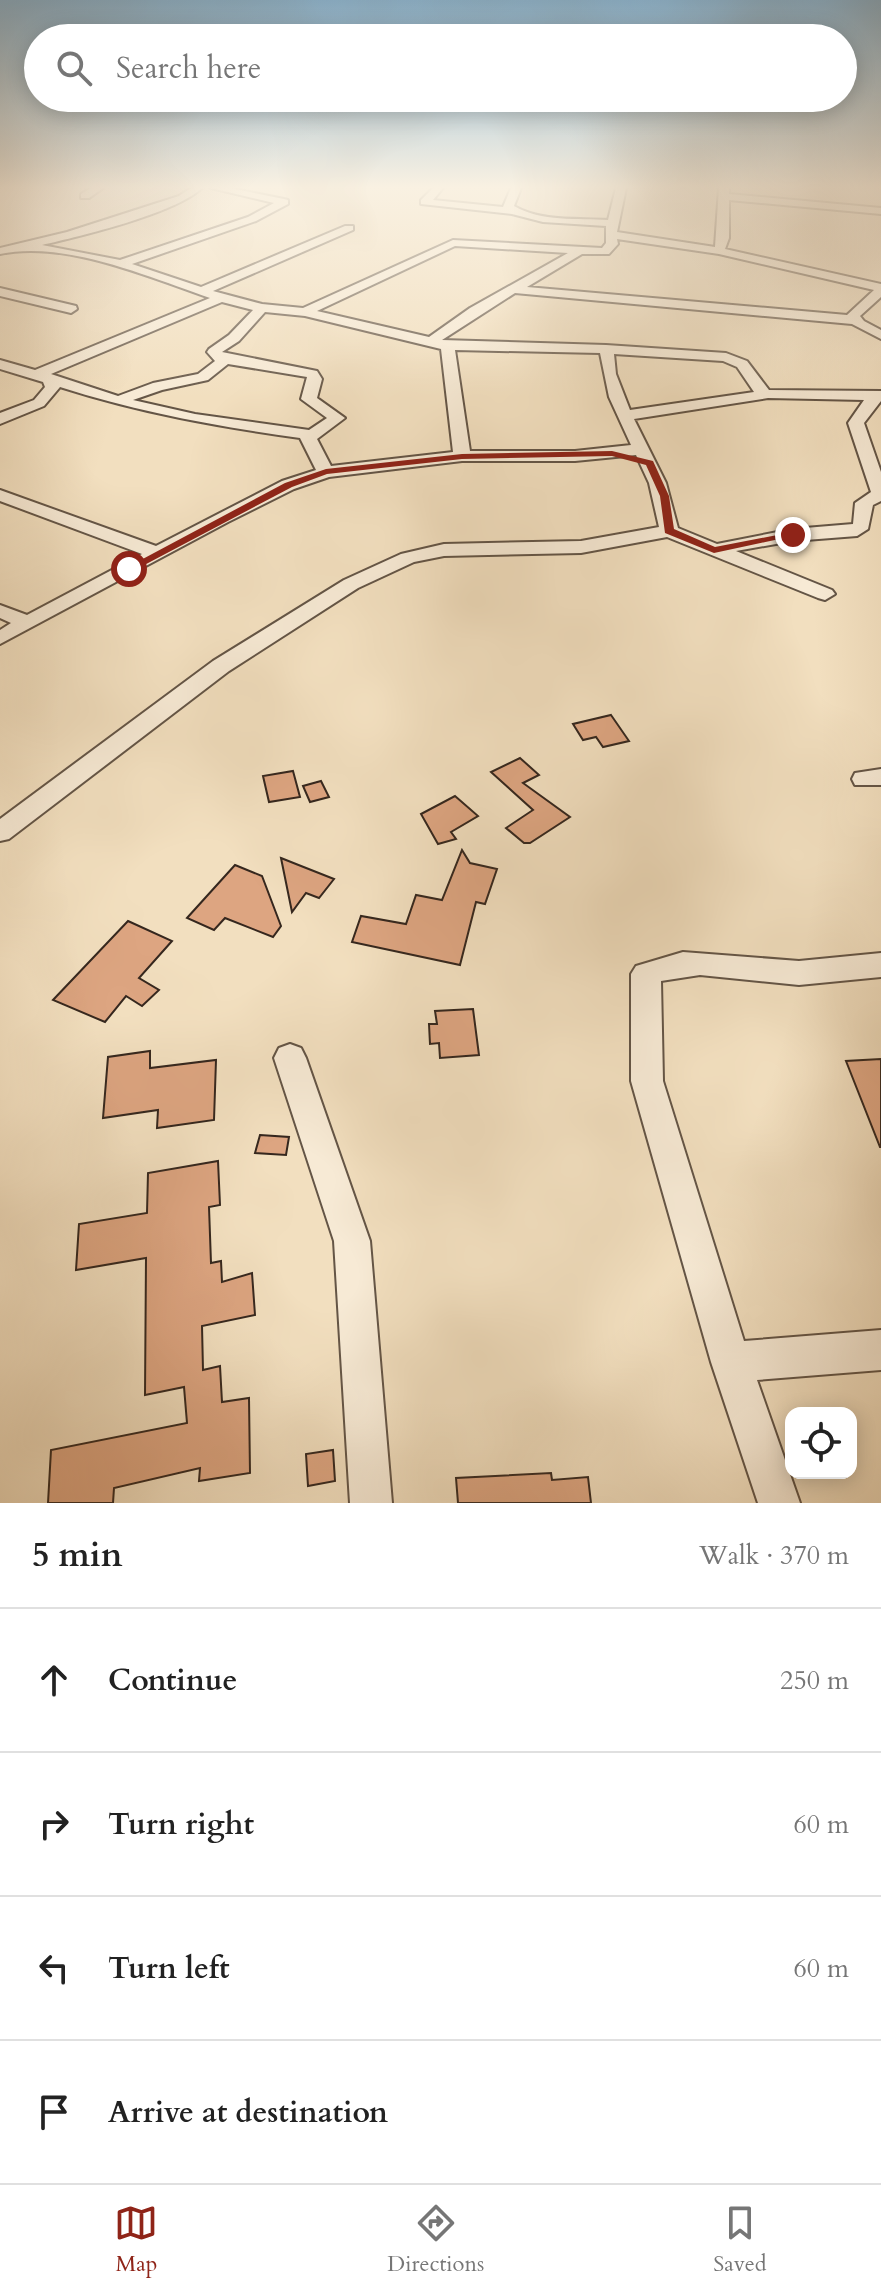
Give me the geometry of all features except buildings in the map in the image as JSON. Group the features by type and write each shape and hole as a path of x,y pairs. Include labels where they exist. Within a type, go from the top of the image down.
{"street":[{"path":"93,258 121,264 221,298 262,308 305,312 448,346 606,349 726,357 742,364 762,392 768,394"},
{"path":"121,264 137,258"},
{"path":"203,291 279,258"},
{"path":"305,312 417,258"},
{"path":"431,342 567,258"},
{"path":"749,258 881,289"},
{"path":"513,289 854,320 881,335"},
{"path":"854,320 853,315 881,289"},
{"path":"0,292 71,309"},
{"path":"44,376 221,298"},
{"path":"262,308 234,338 214,352 223,359 312,374 315,379 309,399 336,414 337,418 309,437"},
{"path":"448,346 462,456"},
{"path":"606,349 607,374 624,416 665,496 669,531"},
{"path":"39,403 113,399 203,377 223,359"},
{"path":"0,364 113,399 195,419 299,433 309,437 326,472"},
{"path":"0,419 39,403 51,393 44,376"},
{"path":"624,416 768,394 879,396"},
{"path":"714,550 793,535 857,530 862,525 864,503 880,494 856,423 861,412 879,396"},
{"path":"0,638 288,485 326,472 462,456 612,453 646,456"},
{"path":"0,495 158,553"},
{"path":"0,832 221,666 351,584 408,558 444,550 581,547 669,531 825,594"},
{"path":"0,611 28,623"},
{"path":"779,1503 731,1362 647,1081 646,974 669,964 711,963 785,973 834,972 881,965"},
{"path":"290,1058 352,1241 371,1503"},
{"path":"731,1362 881,1350"}],"route":[{"path":"129,569 288,485 326,472 462,456 612,453 649,463 665,496 669,531 714,550 793,535"}]}
